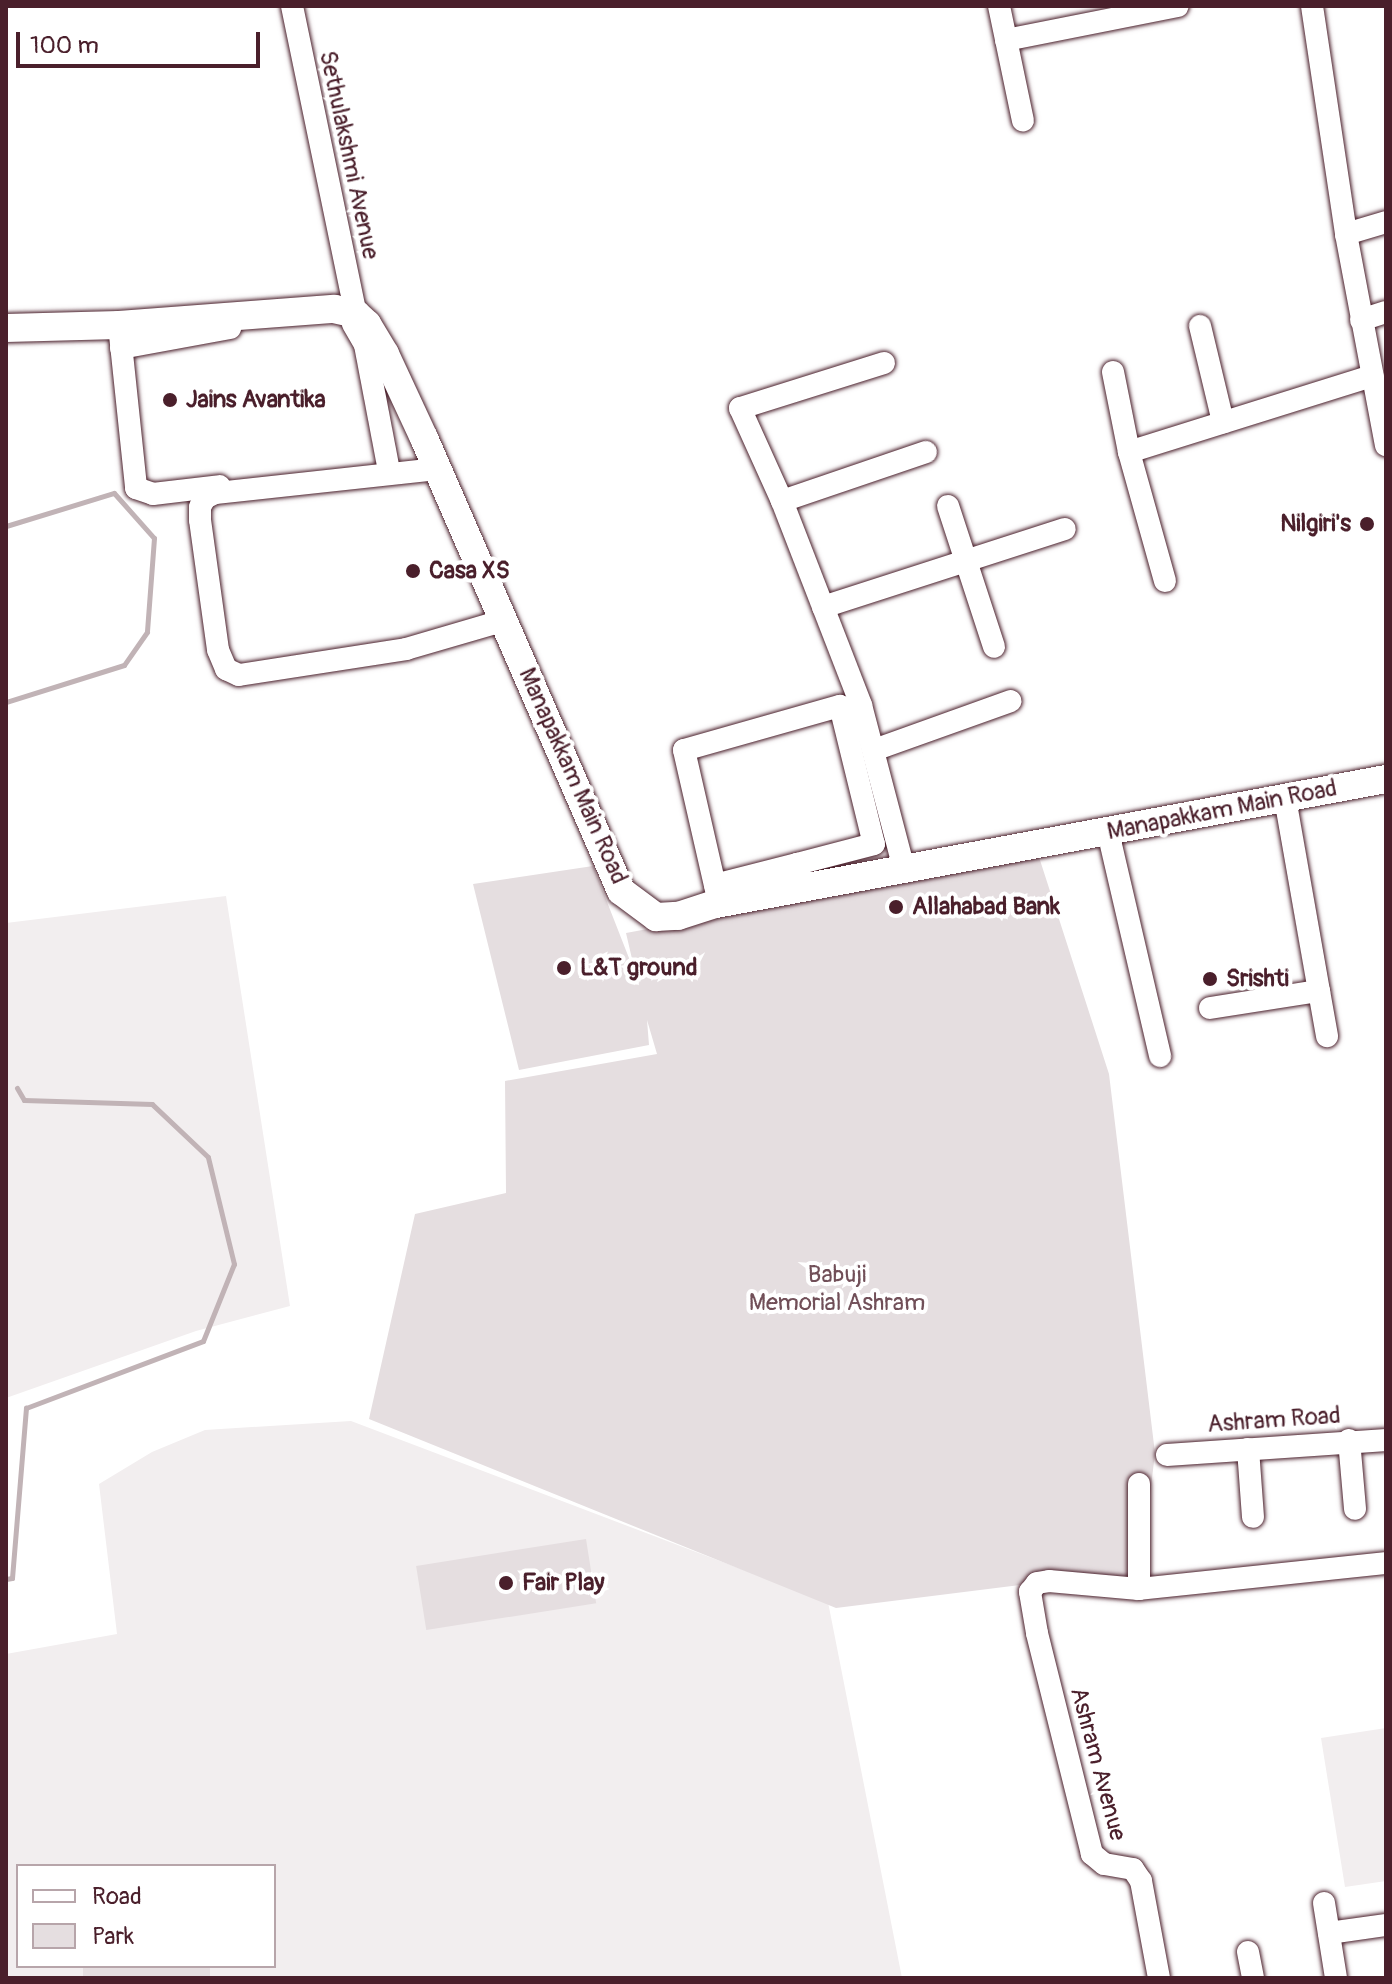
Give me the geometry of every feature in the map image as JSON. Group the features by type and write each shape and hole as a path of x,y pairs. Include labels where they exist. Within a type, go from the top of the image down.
{"main road":[{"path":"6,328 120,337 334,309 356,314"},
{"name":"Manapakkam Main Road","path":"356,314 367,324 385,354 505,620 621,891 656,917 678,916 717,894 799,876 904,869 1386,779"}],"street":[{"name":"Sethulakshmi Avenue","path":"292,6 356,314"},
{"path":"999,6 1023,121"},
{"path":"1006,40 1178,6"},
{"path":"1312,6 1346,234 1361,320 1377,382 1386,445"},
{"path":"1346,234 1386,222"},
{"path":"1361,320 1386,312"},
{"path":"388,466 365,345 349,319 289,320 120,337 132,476 136,488 143,493 388,466 435,464"},
{"path":"1200,326 1223,422"},
{"path":"884,363 740,408 782,501 861,705 904,869"},
{"path":"1113,372 1129,452 1165,581"},
{"path":"1129,452 1223,422 1377,382"},
{"path":"782,501 926,452"},
{"path":"435,464 215,493 205,498 200,507 200,520 218,650 226,669 239,675 406,649 505,620"},
{"path":"948,506 994,647"},
{"path":"823,607 1065,529"},
{"path":"874,750 1011,701"},
{"path":"717,894 684,750 840,706 874,844 799,876"},
{"path":"1285,798 1327,1036"},
{"path":"1108,832 1160,1056"},
{"path":"1210,1008 1319,991"},
{"path":"1349,1440 1355,1509"},
{"name":"Ashram Road","path":"1167,1455 1349,1440 1386,1440"},
{"path":"1248,1449 1253,1517"},
{"path":"1139,1484 1139,1589 1386,1563"},
{"name":"Ashram Avenue","path":"1139,1589 1037,1583 1030,1592 1037,1633 1092,1854 1104,1864 1133,1869 1141,1881 1159,1978"},
{"path":"1324,1903 1336,1978"},
{"path":"1329,1933 1386,1925"},
{"path":"1248,1952 1253,1978"}],"shaded area":[{"path":"226,896 290,1306 196,1331 6,1398 6,923"},
{"path":"351,1421 828,1602 902,1978 6,1978 6,1654 117,1634 99,1484 152,1452 205,1430"},
{"path":"1386,1728 1386,1881 1345,1887 1321,1738"}],"green space":[{"name":"Babuji Memorial Ashram","path":"1039,857 1109,1074 1155,1453 1139,1589 1037,1583 836,1608 369,1419 415,1214 506,1193 505,1081 657,1054 647,1020 649,1045 519,1070 473,884 593,866 636,976 626,933"},
{"name":"Fair Play","path":"586,1539 596,1603 426,1630 416,1566"},
{"path":"83,1968 210,1968 210,1978 83,1978"}],"waterway":[{"path":"6,526 114,493 154,538 147,632 124,665 6,702"},
{"path":"6,1579 12,1578 26,1408 203,1341 234,1264 208,1157 152,1104 24,1100 17,1088"}],"place":[{"name":"Jains Avantika","path":"170,400"},
{"name":"Nilgiri's","path":"1367,524"},
{"name":"Casa XS","path":"413,571"},
{"name":"Allahabad Bank","path":"896,907"},
{"name":"L&T ground","path":"564,968"},
{"name":"Srishti","path":"1210,979"},
{"name":"Fair Play","path":"506,1583"}]}
